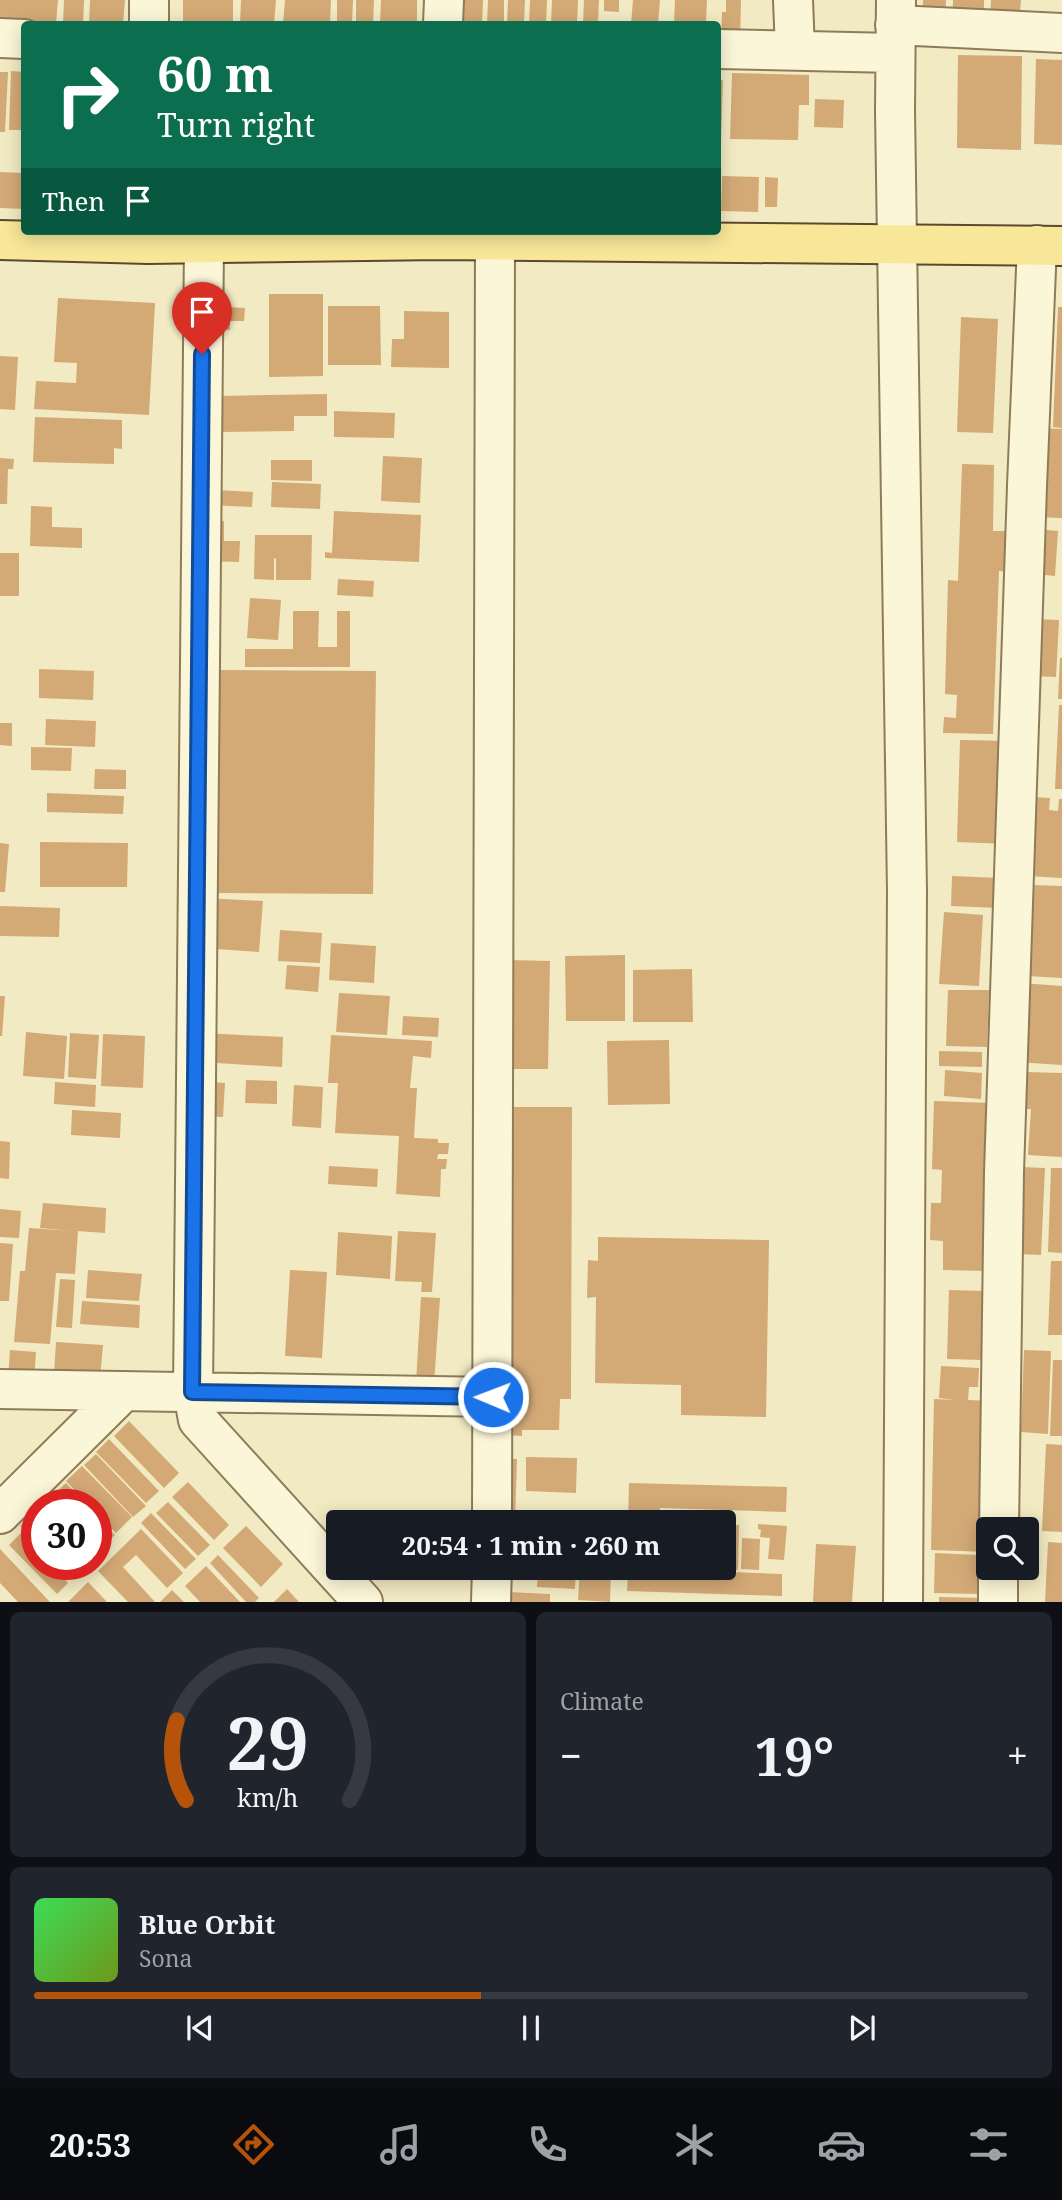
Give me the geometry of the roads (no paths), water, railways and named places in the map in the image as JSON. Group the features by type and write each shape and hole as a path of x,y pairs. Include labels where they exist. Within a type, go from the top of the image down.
{"main road":[{"path":"0,240 148,238 204,244 440,235 495,241 1050,245"}],"street":[{"path":"149,0 149,21"},
{"path":"443,21 444,0"},
{"path":"793,0 795,50"},
{"path":"721,49 795,50 895,26 1060,22"},
{"path":"895,26 907,892 903,1601"},
{"path":"0,38 21,38"},
{"path":"492,1510 495,241"},
{"path":"204,244 167,1399 363,1601"},
{"path":"999,1517 1004,1172 1026,500 1050,245"},
{"path":"0,1389 167,1399 493,1397"},
{"path":"0,1514 167,1399"},
{"path":"491,1601 492,1580"},
{"path":"998,1580 998,1601"}]}
